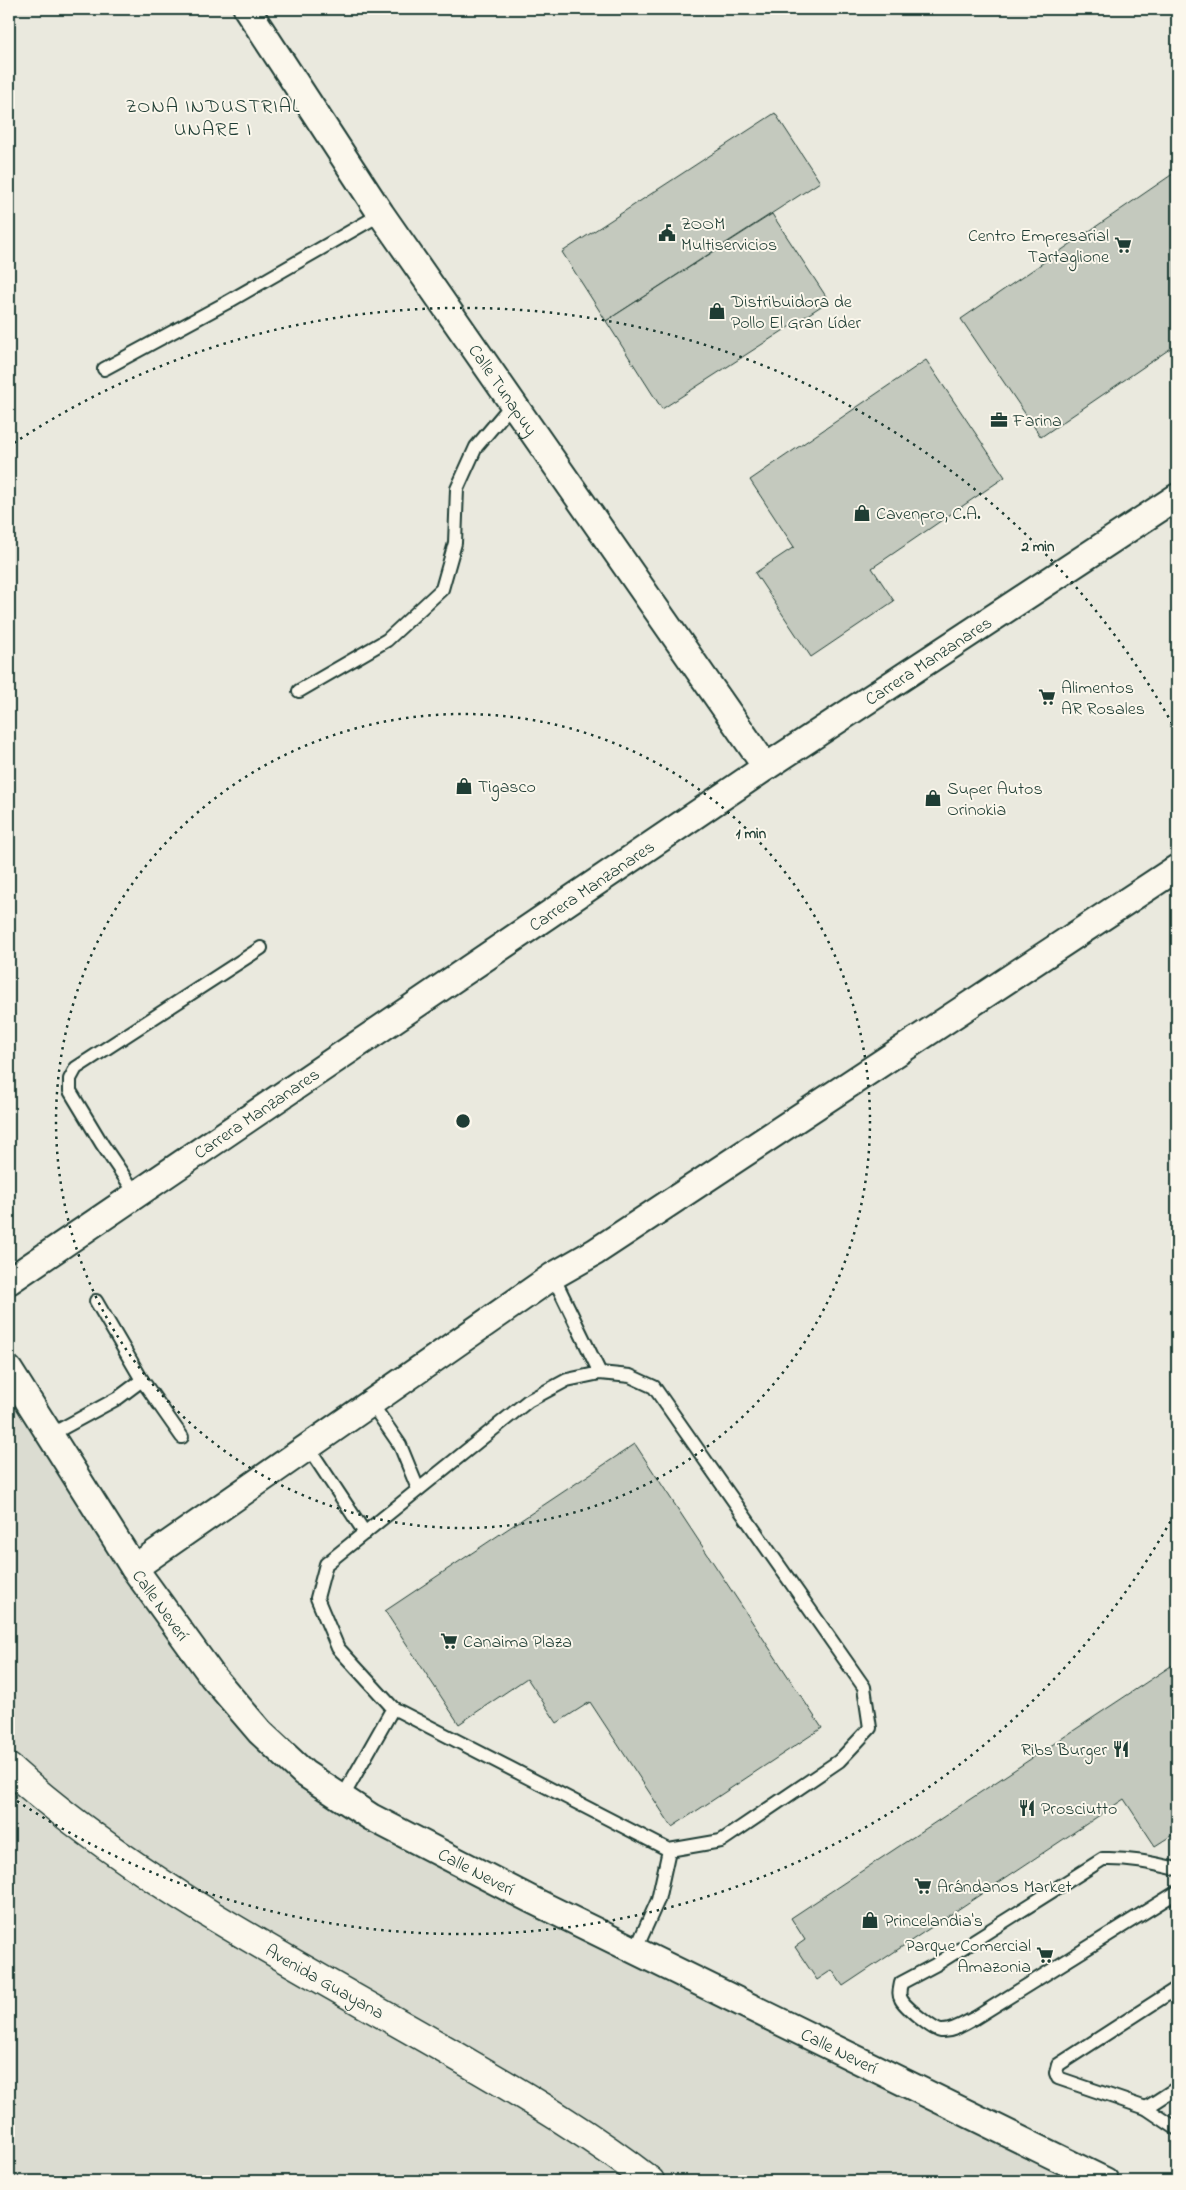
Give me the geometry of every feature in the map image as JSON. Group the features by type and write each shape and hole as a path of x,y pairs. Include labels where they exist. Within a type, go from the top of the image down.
{"main road":[{"name":"Avenida Guayana","path":"9,1768 94,1838 229,1926 507,2086 595,2140 650,2181"}],"street":[{"name":"Calle Tunapuy","path":"247,9 382,214 766,767"},
{"name":"Carrera Manzanares","path":"9,1281 766,767 1177,497"},
{"path":"134,1568 553,1276 595,1252 1177,868"},
{"name":"Calle Neverí","path":"9,1370 134,1568 213,1677 260,1732 304,1773 371,1817 635,1951 1105,2181"}],"lane":[{"path":"104,370 382,214"},
{"path":"299,691 387,640 442,589 455,543 458,489 476,447 513,403"},
{"path":"136,1194 102,1144 70,1091 70,1078 76,1068 261,948"},
{"path":"553,1276 600,1373"},
{"path":"96,1301 142,1380 182,1437"},
{"path":"600,1373 630,1376 654,1387 864,1687 870,1728 840,1761 722,1841 669,1850 393,1708 338,1648 317,1598 326,1564 528,1401 566,1380 600,1373"},
{"path":"50,1435 118,1398 142,1380"},
{"path":"371,1403 400,1445 418,1489"},
{"path":"308,1447 365,1533"},
{"path":"342,1798 393,1708"},
{"path":"635,1951 658,1900 669,1850"},
{"path":"1177,1870 1153,1863 1120,1858 1103,1859 935,1965 901,1983 899,1992 901,2000 928,2024 940,2031 953,2029 975,2018 1177,1892"},
{"path":"1177,1988 1056,2068 1058,2078 1146,2108 1177,2129"},
{"path":"1146,2108 1177,2088"}],"shaded area":[{"path":"9,9 1177,9 1177,2181 1110,2181 371,1814 260,1730 9,1367"},
{"path":"9,1367 134,1566 304,1771 1110,2181 9,2181"}],"building":[{"name":"ZOOM Multiservicios","path":"775,113 820,182 606,321 562,252"},
{"name":"Centro Empresarial Tartaglione","path":"1177,171 1177,344 1041,437 961,319"},
{"name":"Distribuidora de Pollo El Gran Líder","path":"772,214 829,301 662,409 606,321"},
{"name":"Cavenpro, C.A.","path":"926,360 1005,477 872,568 894,601 811,657 755,573 794,547 750,480"},
{"path":"635,1444 822,1728 672,1827 590,1702 557,1723 527,1678 459,1724 385,1611"},
{"path":"1177,1662 1177,1832 1155,1846 1124,1799 843,1986 832,1970 817,1980 795,1947 805,1940 791,1918"}],"place":[{"name":"ZOOM Multiservicios","path":"667,233"},
{"name":"Centro Empresarial Tartaglione","path":"1123,245"},
{"name":"Distribuidora de Pollo El Gran Líder","path":"717,311"},
{"name":"Farina","path":"999,420"},
{"name":"Cavenpro, C.A.","path":"862,513"},
{"name":"Alimentos AR Rosales","path":"1047,697"},
{"name":"Tigasco","path":"464,786"},
{"name":"Super Autos Orinokia","path":"933,798"},
{"name":"Canaima Plaza","path":"449,1641"},
{"name":"Ribs Burger","path":"1121,1749"},
{"name":"Prosciutto","path":"1027,1808"},
{"name":"Arándanos Market","path":"923,1886"},
{"name":"Princelandia's","path":"870,1920"},
{"name":"Parque Comercial Amazonia","path":"1045,1955"}],"district":[{"name":"ZONA INDUSTRIAL UNARE I","path":"213,116"}]}
